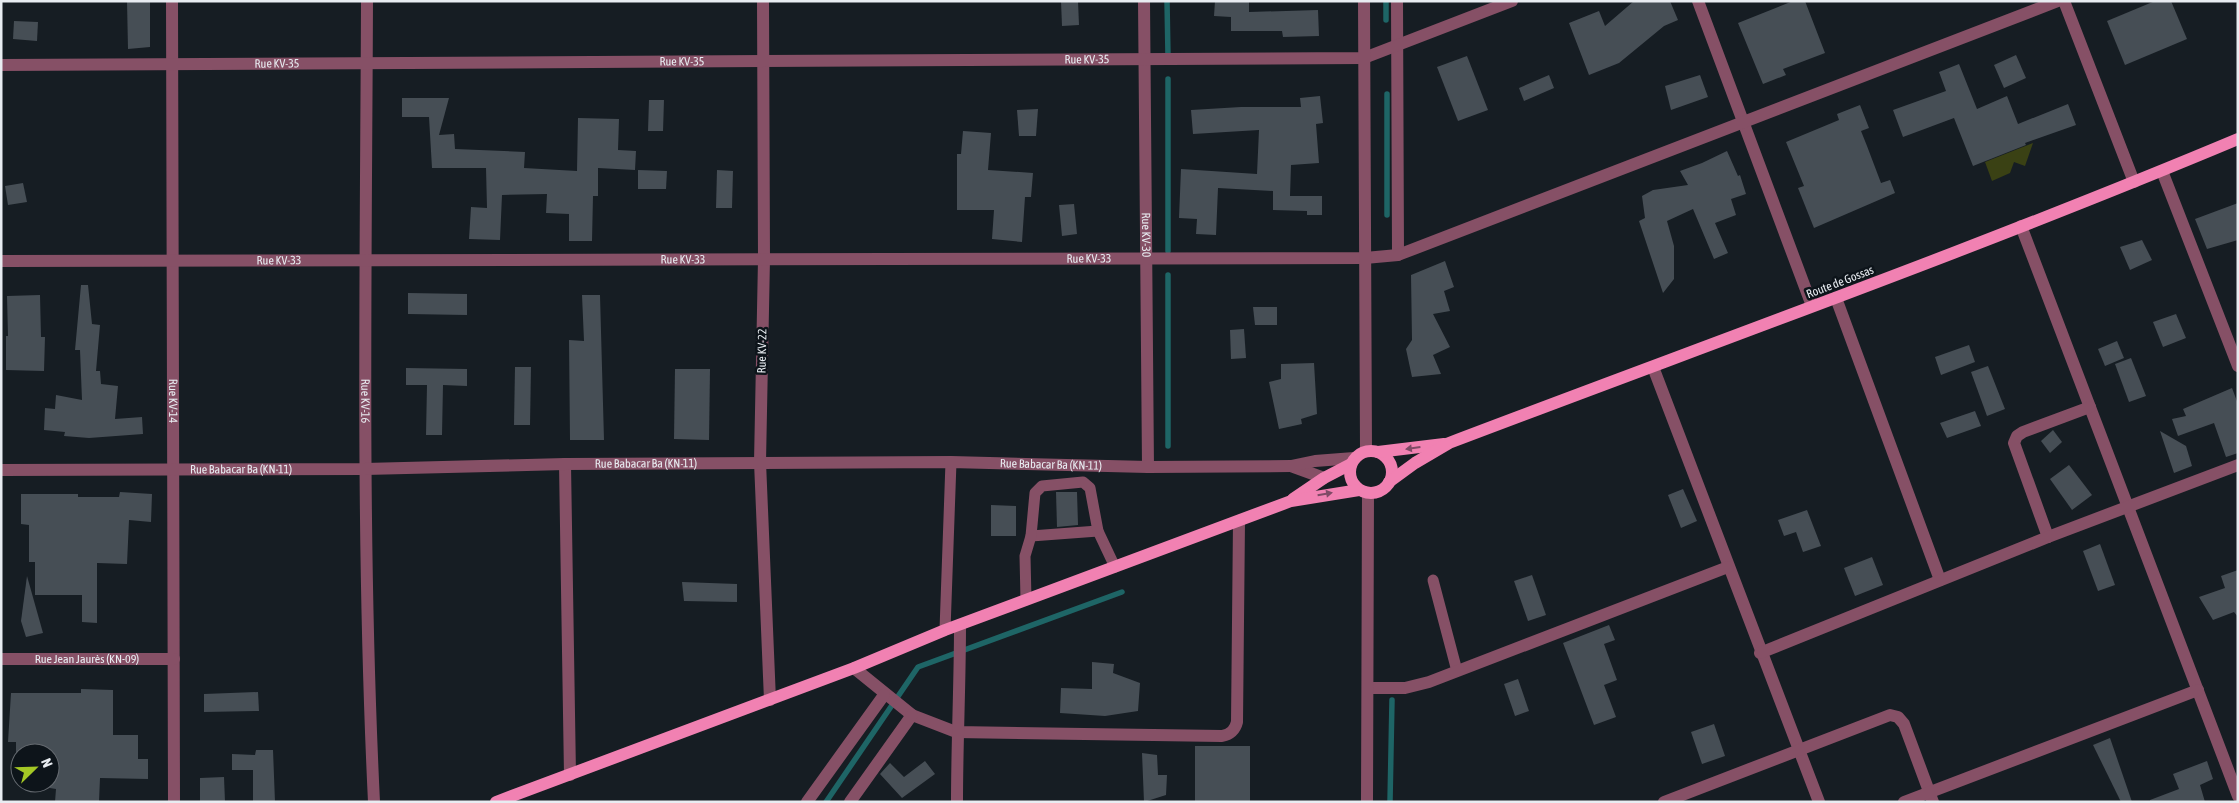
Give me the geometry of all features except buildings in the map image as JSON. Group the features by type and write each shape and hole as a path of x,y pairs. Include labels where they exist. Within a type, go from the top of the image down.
{"main road":[{"name":"Route de Gossas","path":"1449,443 1836,298 2162,171 2238,139"},
{"path":"496,802 854,668 945,630 1240,521 1291,500 1352,461 1372,452 1449,443"},
{"path":"1291,500 1380,491 1415,463 1449,443"},
{"path":"1372,452 1387,459 1390,465 1389,482"},
{"path":"1352,461 1350,479 1364,492"}],"street":[{"name":"Rue KV-14","path":"172,1 174,802"},
{"name":"Rue KV-16","path":"367,1 365,469 367,661 374,802"},
{"name":"Rue KV-22","path":"763,1 764,259 760,462 770,700"},
{"name":"Rue KV-30","path":"1144,1 1148,468"},
{"path":"1364,1 1365,258 1372,452"},
{"path":"1397,1 1398,255"},
{"path":"1364,58 1512,1"},
{"path":"1698,1 1812,306"},
{"name":"Rue KV-33","path":"1,260 1365,258 1398,255 2058,1"},
{"path":"2064,1 2134,182"},
{"name":"Rue KV-35","path":"1,64 1364,58"},
{"path":"2162,171 2238,366"},
{"path":"2021,226 2238,796"},
{"path":"1836,298 1940,580"},
{"path":"1653,368 1760,653 1819,802"},
{"path":"2048,537 2014,443 2017,436 2023,432 2090,407"},
{"path":"1291,466 1315,461 1352,461"},
{"name":"Rue Babacar Ba (KN-11)","path":"1,470 172,468 365,469 760,462 951,462 1148,468 1291,466"},
{"path":"565,464 570,775"},
{"path":"1760,653 2048,537 2238,465"},
{"path":"1291,466 1324,478"},
{"path":"1364,492 1368,688 1367,802"},
{"path":"854,668 887,697 908,712 956,732 1222,736 1229,734 1235,729 1237,722 1240,521"},
{"path":"1368,688 1414,686 1728,567"},
{"path":"957,802 956,732 961,660 960,625"},
{"name":"Rue Jean Jaurès (KN-09)","path":"1,659 174,659"},
{"path":"1904,802 1931,797 2198,690"},
{"path":"807,802 887,697"},
{"path":"850,802 908,712"},
{"path":"1664,802 1890,715 1898,717 1904,724 1931,797"}],"lane":[{"path":"945,630 951,462"},
{"path":"1026,600 1024,556 1031,536 1035,493 1042,486 1084,482 1090,488 1098,531 1115,567"},
{"path":"1031,536 1098,531"},
{"path":"1433,580 1457,671"}],"green space":[{"path":"2033,143 2025,166 2014,162 2010,173 1992,181 1985,162"}],"waterway":[{"path":"1167,1 1168,56"},
{"path":"1386,1 1386,20"},
{"path":"1168,79 1168,251"},
{"path":"1387,94 1387,215"},
{"path":"1168,275 1168,446"},
{"path":"826,802 918,667 1122,592"},
{"path":"1390,802 1392,700"}]}
